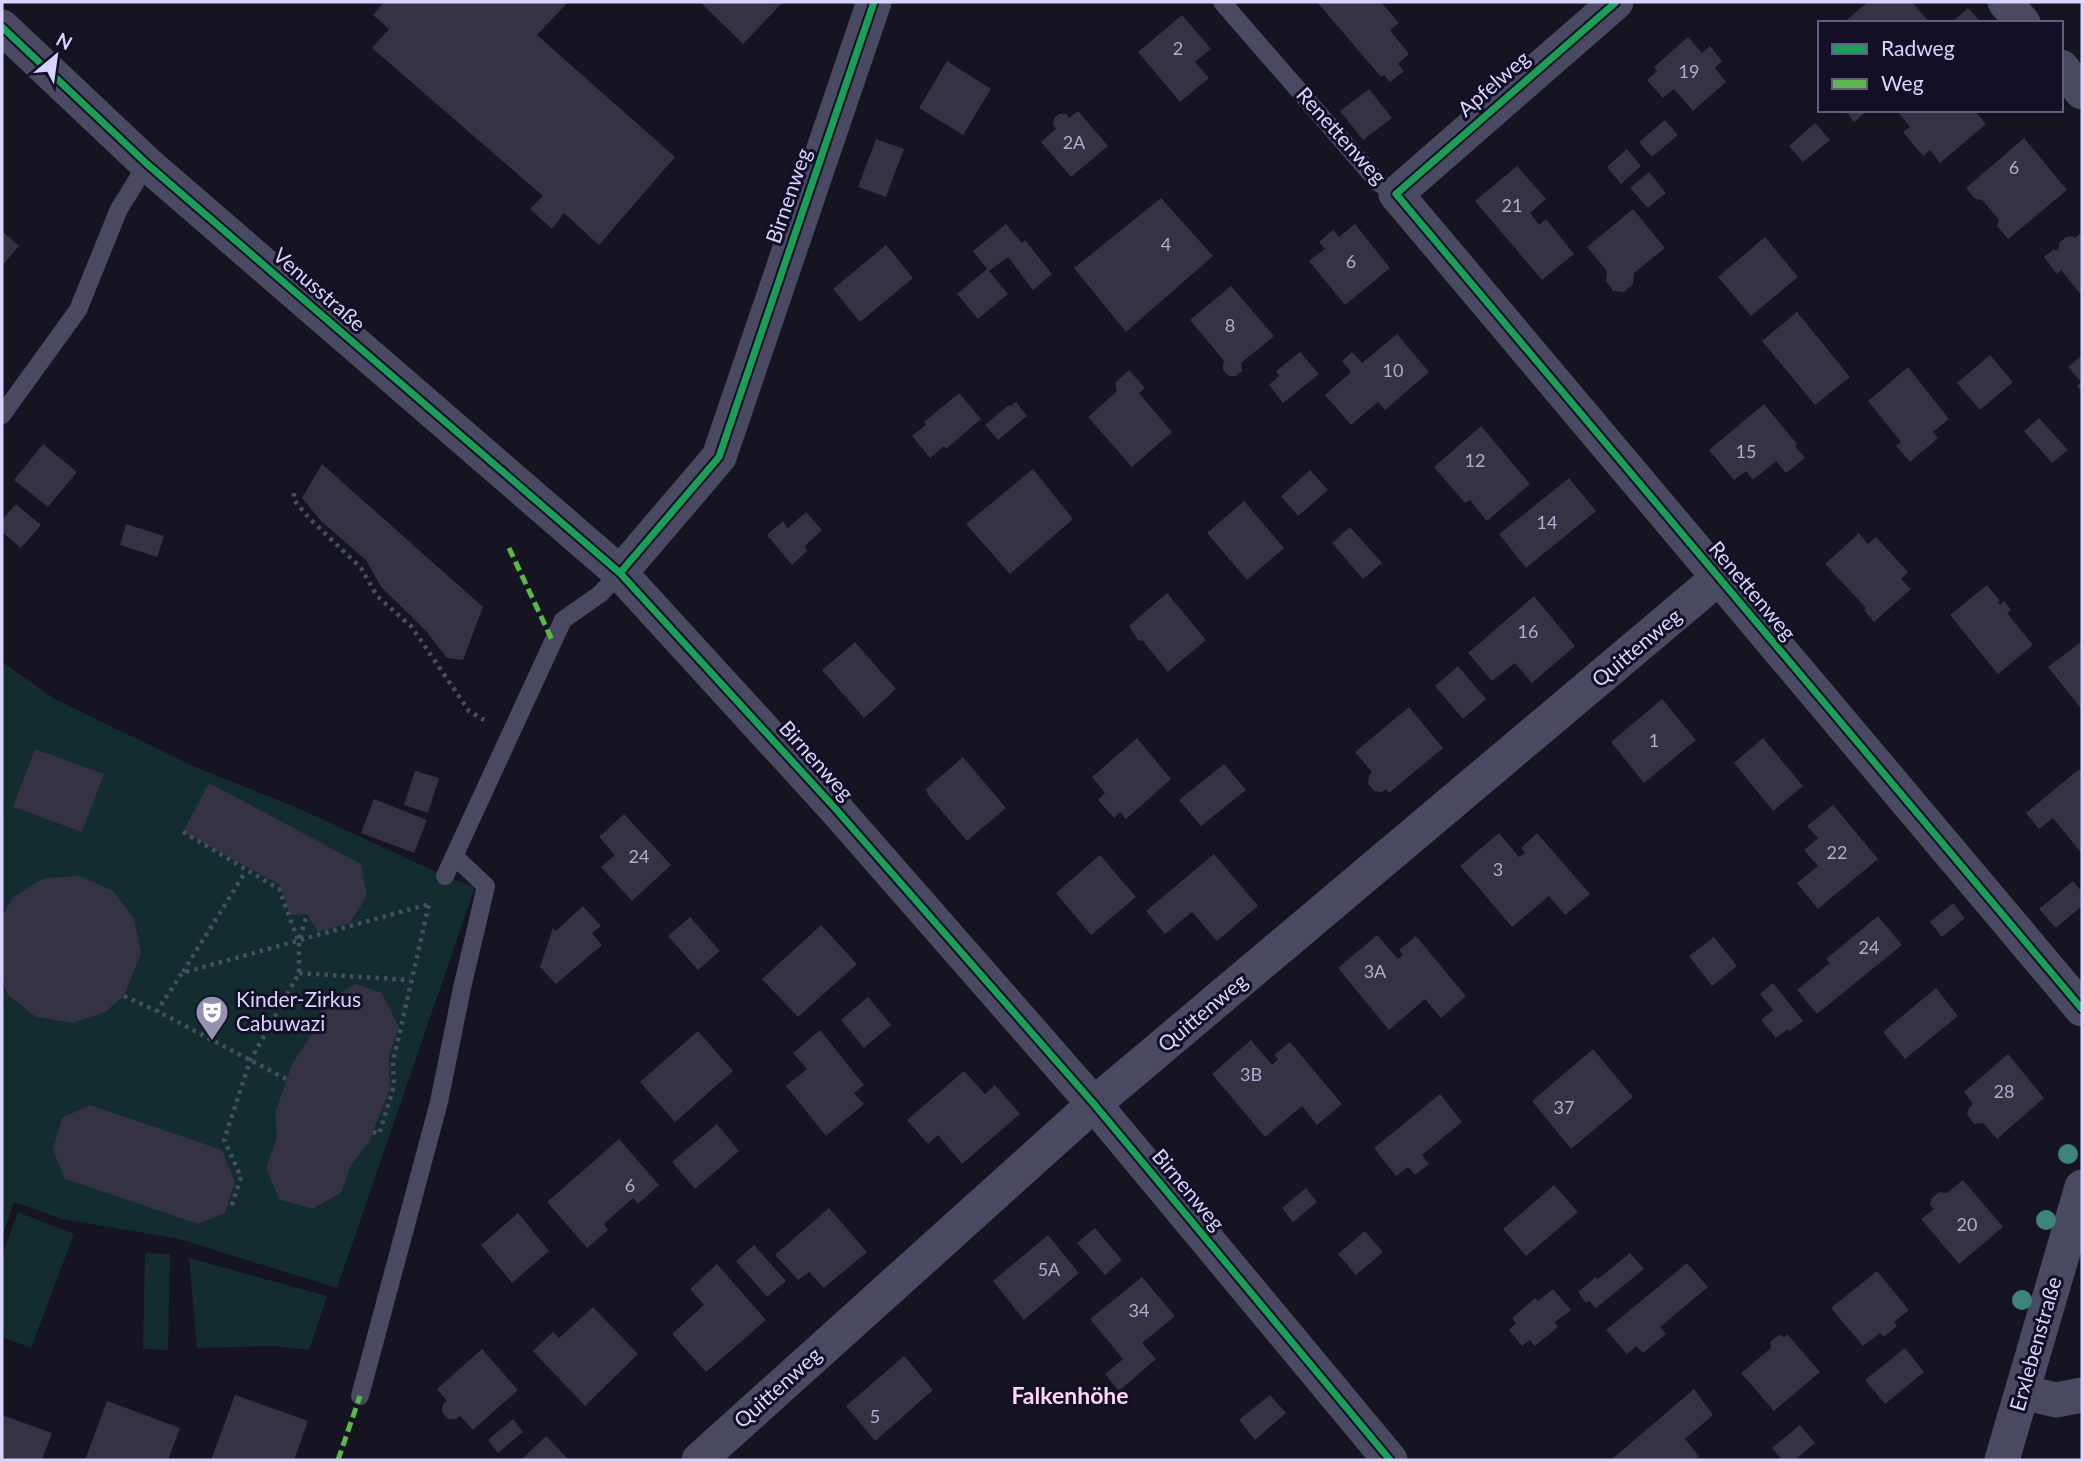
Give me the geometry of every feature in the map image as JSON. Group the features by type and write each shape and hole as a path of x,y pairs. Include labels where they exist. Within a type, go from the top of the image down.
{"street":[{"name":"Birnenweg","path":"874,2 719,457 620,573 834,807 1094,1104 1390,1460"},
{"name":"Apfelweg","path":"1396,194 1616,2"},
{"path":"2005,2 2021,21"},
{"name":"Venusstraße","path":"2,27 146,164 620,573"},
{"path":"2063,69 2082,92"},
{"name":"Renettenweg","path":"1396,194 2082,1009"},
{"name":"Quittenweg","path":"699,1460 1094,1104 1718,579"},
{"name":"Erxlebenstraße","path":"2002,1460 2082,1186"},
{"path":"2022,1392 2056,1400 2082,1395"}],"lane":[{"name":"Renettenweg","path":"1222,2 1379,183 1396,194"},
{"path":"2,415 78,310 119,209 146,164"},
{"path":"445,876 563,620 600,594 620,573"},
{"path":"360,1396 439,1102 486,886 454,856"}],"path":[{"path":"294,493 294,500 309,518 361,568 377,596 411,626 469,711"},
{"path":"183,832 279,889 299,941"},
{"path":"157,1011 246,871"},
{"path":"373,1132 379,1134 394,1086 393,1062 429,904 445,876"},
{"path":"183,973 429,904"},
{"path":"232,1205 242,1177 231,1163 223,1140 250,1061 299,972 299,941 307,914"},
{"path":"299,972 410,980"},
{"path":"124,996 286,1079"}],"green space":[{"name":"Kinder-Zirkus Cabuwazi","path":"2,662 55,699 195,767 300,809 445,876 475,887 337,1288 179,1239 62,1219 14,1202 2,1237"},
{"path":"18,1212 74,1234 31,1348 2,1337 2,1255"},
{"path":"145,1253 170,1254 168,1350 143,1349"},
{"path":"189,1258 327,1296 309,1350 273,1346 197,1348"}],"building":[{"path":"384,2 568,2 537,35 675,157 599,245 564,213 552,229 530,209 543,196 372,48 389,29 373,15"},
{"path":"700,2 783,2 743,44"},
{"path":"1317,2 1381,2 1399,23 1390,30 1409,54 1398,64 1404,71 1390,82 1384,75 1381,77"},
{"path":"1868,2 1912,2 1928,21 1845,21"},
{"path":"1968,8 1979,20 1978,21 1953,21"},
{"path":"1182,15 1211,49 1195,62 1209,78 1180,102 1138,52"},
{"path":"1688,37 1702,53 1710,46 1722,61 1715,68 1726,82 1693,111 1674,89 1663,98 1647,80 1657,71 1654,67"},
{"path":"947,61 991,89 963,135 919,108"},
{"path":"1369,89 1392,118 1363,140 1340,111"},
{"path":"1078,111 1108,146 1071,177 1041,142 1056,129 1053,125 1054,118 1059,114 1066,114 1069,118"},
{"path":"1846,112 1866,112 1854,122"},
{"path":"1898,112 1976,112 1986,124 1940,163 1930,150 1923,156 1903,132 1910,127"},
{"path":"1665,120 1678,135 1652,157 1639,142"},
{"path":"1815,123 1830,140 1803,162 1789,146"},
{"path":"2024,138 2067,190 2008,239 1997,226 1999,220 1991,210 1982,200 1975,199 1966,188"},
{"path":"876,139 904,149 886,197 858,187"},
{"path":"1627,149 1641,166 1621,184 1607,167"},
{"path":"1517,166 1546,199 1530,213 1539,225 1546,219 1574,254 1542,280 1475,201"},
{"path":"1649,172 1666,193 1648,208 1630,188"},
{"path":"1161,198 1213,256 1126,332 1074,268"},
{"path":"1633,209 1665,248 1634,273 1633,284 1624,292 1613,291 1606,281 1607,271 1587,247"},
{"path":"1006,224 1022,243 1025,240 1052,274 1033,290 1008,257 989,271 1008,294 978,319 957,294 987,269 973,251"},
{"path":"1355,224 1390,268 1345,305 1309,261 1325,249 1319,242 1333,230 1339,237"},
{"path":"2,231 19,246 2,266"},
{"path":"2082,232 2082,296 2061,270 2057,274 2044,257 2054,249 2056,251 2059,243 2066,237 2075,238"},
{"path":"1765,237 1798,277 1751,316 1718,277"},
{"path":"886,245 913,278 860,322 833,289"},
{"path":"1231,286 1274,336 1241,363 1242,371 1236,376 1229,376 1223,370 1225,362 1190,320"},
{"path":"1797,312 1850,377 1815,405 1762,341"},
{"path":"1397,334 1429,372 1385,410 1378,402 1351,425 1325,395 1351,372 1342,361 1352,352 1362,363"},
{"path":"1300,352 1319,374 1283,403 1269,385 1279,376 1276,371"},
{"path":"1990,355 2013,382 1980,410 1957,383"},
{"path":"2082,355 2082,392 2077,386 2081,382 2068,367"},
{"path":"1908,367 1949,419 1933,432 1938,438 1910,462 1896,446 1901,442 1868,401"},
{"path":"1129,370 1145,388 1139,393 1172,432 1132,467 1088,417 1117,391 1115,383"},
{"path":"959,393 981,419 946,449 944,446 930,458 912,436 926,425 924,422"},
{"path":"1016,402 1027,416 998,440 985,425"},
{"path":"1764,404 1805,458 1786,473 1776,461 1753,480 1746,471 1734,480 1709,450"},
{"path":"2039,418 2068,450 2052,463 2024,431"},
{"path":"1481,426 1530,484 1487,521 1470,500 1465,503 1434,467"},
{"path":"43,444 77,472 48,507 14,480"},
{"path":"322,464 483,607 463,660 447,658 426,631 381,587 366,560 321,521 302,498"},
{"path":"1033,469 1073,519 1010,574 966,524"},
{"path":"1310,470 1328,490 1298,516 1281,496"},
{"path":"1569,478 1596,511 1526,568 1499,534"},
{"path":"1244,501 1284,548 1247,580 1207,533"},
{"path":"16,504 41,525 21,548 2,532 2,520"},
{"path":"806,512 822,530 805,546 807,551 792,565 767,535 783,521 788,528"},
{"path":"126,524 164,536 157,557 120,545"},
{"path":"1350,527 1382,563 1363,579 1332,543"},
{"path":"1859,533 1868,544 1876,537 1908,572 1901,579 1911,589 1874,622 1864,610 1866,608 1825,564"},
{"path":"1987,585 2000,601 2000,605 2004,601 2011,610 2007,613 2033,645 1998,674 1950,615"},
{"path":"1167,593 1206,640 1168,672 1143,641 1138,640 1129,626"},
{"path":"1534,596 1575,646 1532,683 1515,663 1492,681 1468,653"},
{"path":"2082,641 2082,710 2048,667"},
{"path":"855,642 896,689 864,718 822,670"},
{"path":"1458,666 1486,699 1463,719 1435,686"},
{"path":"1662,699 1696,740 1644,783 1611,742"},
{"path":"1409,707 1443,748 1389,793 1386,789 1382,792 1374,791 1368,784 1372,772 1355,752"},
{"path":"1137,738 1171,779 1126,819 1120,812 1114,818 1098,800 1105,793 1092,777"},
{"path":"1763,738 1803,786 1773,811 1734,763"},
{"path":"35,749 104,774 82,832 13,807"},
{"path":"963,757 1006,808 967,841 928,795 926,789"},
{"path":"1224,764 1246,790 1201,826 1179,800"},
{"path":"2079,769 2082,773 2082,854 2053,818 2039,829 2026,813"},
{"path":"415,771 439,778 428,813 404,805"},
{"path":"209,783 361,864 367,896 350,923 318,932 307,914 290,915 280,885 183,832"},
{"path":"374,799 427,820 414,853 361,833"},
{"path":"1833,805 1878,859 1818,909 1797,883 1818,866 1804,850 1818,838 1807,826"},
{"path":"624,814 671,865 632,901 601,867 615,855 599,837"},
{"path":"1499,833 1519,857 1525,853 1521,848 1537,833 1590,894 1565,915 1549,896 1512,927 1460,866"},
{"path":"1214,854 1258,906 1217,941 1192,912 1165,934 1146,911"},
{"path":"1100,855 1136,897 1091,935 1056,893"},
{"path":"79,876 112,890 134,918 141,953 124,996 105,1012 72,1023 36,1017 8,995 2,981 2,917 13,897 44,878"},
{"path":"2073,881 2082,892 2082,906 2056,928 2039,909"},
{"path":"1953,903 1965,918 1942,937 1930,922"},
{"path":"583,906 601,926 592,933 602,945 556,984 540,967 553,928 556,931"},
{"path":"1878,916 1902,945 1817,1014 1797,990 1830,963 1826,959"},
{"path":"690,917 720,951 698,970 668,936"},
{"path":"821,925 857,964 798,1017 762,979"},
{"path":"1377,935 1398,959 1403,955 1399,950 1416,936 1466,996 1441,1018 1425,999 1389,1030 1338,968"},
{"path":"1714,937 1737,966 1712,986 1689,956"},
{"path":"1773,983 1803,1021 1776,1038 1761,1020 1773,1010 1760,994"},
{"path":"356,984 382,993 399,1027 389,1055 390,1089 369,1142 351,1165 341,1193 312,1209 279,1199 266,1168 277,1138 275,1114 292,1064 314,1031 325,1001"},
{"path":"1936,988 1958,1016 1905,1059 1883,1032"},
{"path":"868,997 891,1025 864,1048 841,1020"},
{"path":"820,1030 864,1085 854,1093 864,1104 826,1136 786,1086 807,1069 793,1053"},
{"path":"698,1031 733,1071 675,1122 640,1082"},
{"path":"1251,1040 1272,1065 1278,1059 1274,1055 1290,1042 1342,1104 1317,1125 1302,1106 1265,1137 1212,1074"},
{"path":"1593,1049 1633,1097 1571,1149 1532,1101"},
{"path":"2008,1054 2044,1098 1997,1139 1983,1123 1974,1124 1967,1114 1973,1104 1964,1092"},
{"path":"964,1071 985,1094 995,1085 1020,1114 962,1164 938,1135 928,1144 907,1120"},
{"path":"1440,1094 1462,1122 1422,1155 1429,1164 1415,1175 1408,1167 1396,1176 1374,1148"},
{"path":"90,1105 222,1150 235,1182 225,1213 198,1224 65,1179 53,1150 62,1118"},
{"path":"717,1124 739,1151 695,1189 672,1162"},
{"path":"619,1139 659,1185 638,1204 633,1198 604,1224 608,1230 587,1248 547,1202"},
{"path":"1963,1180 2003,1227 1959,1264 1921,1219 1934,1209 1930,1205 1931,1199 1939,1192 1947,1193"},
{"path":"1554,1185 1578,1212 1526,1256 1503,1229"},
{"path":"1306,1188 1317,1202 1293,1222 1282,1208"},
{"path":"829,1208 867,1252 824,1288 809,1272 798,1280 775,1255"},
{"path":"518,1213 549,1251 512,1283 481,1245"},
{"path":"1095,1228 1122,1260 1105,1275 1077,1243"},
{"path":"1365,1231 1383,1252 1356,1275 1338,1254"},
{"path":"1048,1235 1079,1273 1024,1320 993,1281"},
{"path":"754,1245 786,1281 767,1297 736,1261"},
{"path":"1630,1253 1644,1269 1596,1308 1589,1301 1586,1303 1578,1292"},
{"path":"1687,1263 1708,1287 1660,1327 1666,1334 1643,1353 1636,1346 1627,1354 1606,1330"},
{"path":"717,1264 766,1320 706,1372 672,1334 704,1305 690,1289"},
{"path":"1877,1271 1909,1310 1894,1322 1897,1326 1884,1337 1880,1333 1863,1346 1831,1308"},
{"path":"1142,1277 1175,1316 1142,1343 1156,1359 1119,1391 1105,1374 1123,1359 1090,1319"},
{"path":"1553,1289 1571,1310 1555,1322 1558,1327 1535,1346 1530,1340 1522,1346 1509,1330 1516,1323 1512,1318 1535,1298 1538,1301"},
{"path":"593,1307 638,1354 585,1406 533,1351 553,1332 559,1338"},
{"path":"1787,1334 1820,1372 1774,1411 1741,1373 1771,1348 1770,1342 1779,1335 1785,1337"},
{"path":"1905,1348 1924,1372 1885,1404 1865,1380"},
{"path":"482,1349 518,1390 473,1430 460,1416 448,1419 442,1412 443,1404 447,1401 437,1389"},
{"path":"904,1356 933,1390 875,1441 846,1406"},
{"path":"1694,1389 1713,1415 1685,1439 1699,1456 1694,1460 1611,1460"},
{"path":"235,1395 308,1421 294,1460 211,1460"},
{"path":"1270,1395 1286,1413 1255,1440 1239,1420"},
{"path":"107,1401 180,1428 168,1460 85,1460"},
{"path":"2,1415 52,1433 42,1460 2,1460"},
{"path":"513,1419 523,1432 498,1453 488,1440"},
{"path":"1800,1425 1815,1443 1795,1460 1782,1460 1772,1448"},
{"path":"546,1436 569,1460 521,1460"}],"marked path":[{"path":"509,548 553,642"},
{"path":"338,1460 360,1396"}],"cycle path":[{"path":"620,573 719,457 874,2"},
{"path":"1616,2 1396,194 2082,1009"},
{"path":"2,27 147,164 620,573 834,807 1094,1104 1390,1460"}],"place":[{"name":"Kinder-Zirkus Cabuwazi","path":"212,1042"}],"district":[{"name":"Falkenhöhe","path":"1070,1396"}]}
